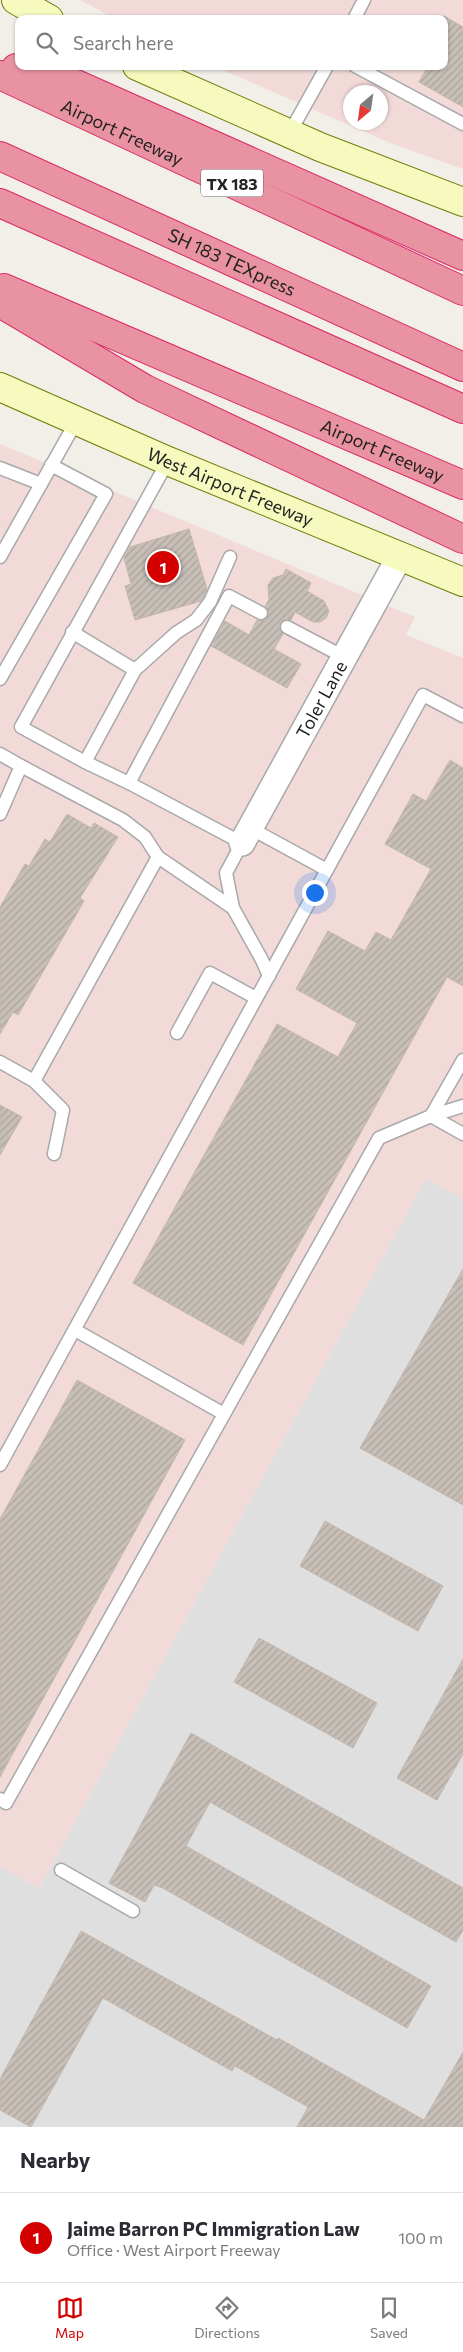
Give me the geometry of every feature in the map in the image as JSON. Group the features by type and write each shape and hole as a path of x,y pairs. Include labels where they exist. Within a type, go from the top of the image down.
{"highway":[{"path":"0,64 15,68"},
{"path":"23,70 76,84 463,256"},
{"name":"Airport Freeway","path":"0,75 463,291"},
{"name":"SH 183 TEXpress","path":"0,156 463,367"},
{"path":"0,203 463,409"},
{"name":"Airport Freeway","path":"0,287 463,485"},
{"path":"0,303 145,389 463,539"}],"main road":[{"path":"146,70 289,134 463,202"},
{"name":"West Airport Freeway","path":"0,387 168,461 463,582"}],"street":[{"name":"Toler Lane","path":"246,835 400,556"}],"lane":[{"path":"356,15 364,0"},
{"path":"289,134 325,70"},
{"path":"362,70 463,124"},
{"path":"0,557 77,420"},
{"path":"168,461 21,727 85,762 327,870"},
{"path":"0,679 106,494 51,465"},
{"path":"0,468 41,484"},
{"path":"85,762 135,670 176,633 196,620 210,602 230,556"},
{"path":"130,783 229,596 262,613"},
{"path":"287,627 344,657"},
{"path":"72,632 135,670"},
{"path":"0,1466 423,696 463,716"},
{"path":"0,754 123,820 145,837 158,858 233,908"},
{"path":"0,814 21,766"},
{"path":"246,835 226,873 233,908 269,976"},
{"path":"34,1081 158,858"},
{"path":"177,1032 210,973 256,998"},
{"path":"431,1116 463,1060"},
{"path":"0,1062 34,1081 63,1110 54,1154"},
{"path":"0,1799 6,1803 379,1138 431,1116 463,1106"},
{"path":"431,1116 463,1134"},
{"path":"74,1330 224,1414"},
{"path":"61,1870 133,1911"}],"shaded area":[{"path":"80,0 463,0 463,169 390,143 360,130 388,130 388,85 343,85 343,122 223,70 448,70 448,15 108,15"},
{"path":"0,444 415,617 406,635 463,658 463,1199 426,1178 39,1888 0,1866"},
{"path":"426,1178 463,1199 463,2127 0,2127 0,1866 39,1888"}],"building":[{"path":"448,18 463,27 463,107 419,82 426,70 448,70"},
{"path":"189,529 207,589 203,598 201,601 135,620 125,586 131,584 124,558 130,547"},
{"path":"286,569 311,583 307,591 324,601 329,611 326,618 320,622 313,622 295,612 291,620 286,619 280,623 279,628 283,634 274,649 301,664 287,688 211,646 225,621 249,635 257,620 266,620 269,613 265,606 269,600 268,585 273,578 283,575"},
{"path":"450,760 463,768 463,986 447,977 243,1345 133,1283 277,1024 338,1057 357,1023 296,989 328,931 365,951 376,932 391,940 431,869 385,844 413,794 426,801"},
{"path":"67,814 91,828 94,823 118,837 80,898 84,901 18,1015 13,1012 0,1034 0,907 25,864 29,866 45,839 50,842"},
{"path":"0,1105 22,1117 0,1155"},
{"path":"463,1269 463,1505 360,1448"},
{"path":"77,1380 185,1440 0,1777 0,1519"},
{"path":"325,1521 443,1586 418,1631 300,1566"},
{"path":"259,1638 377,1703 353,1748 234,1682"},
{"path":"463,1659 463,1754 437,1800 397,1778"},
{"path":"191,1733 463,1888 463,1930 456,1942 210,1802 186,1846 431,1986 407,2028 163,1888 154,1885 145,1902 109,1883"},
{"path":"81,1931 424,2120 463,2052 463,2127 297,2127 308,2107 235,2066 232,2071 103,1998 31,2127 0,2110 0,2079"}],"place":[{"name":"Jaime Barron PC Immigration Law","path":"163,567"}]}
